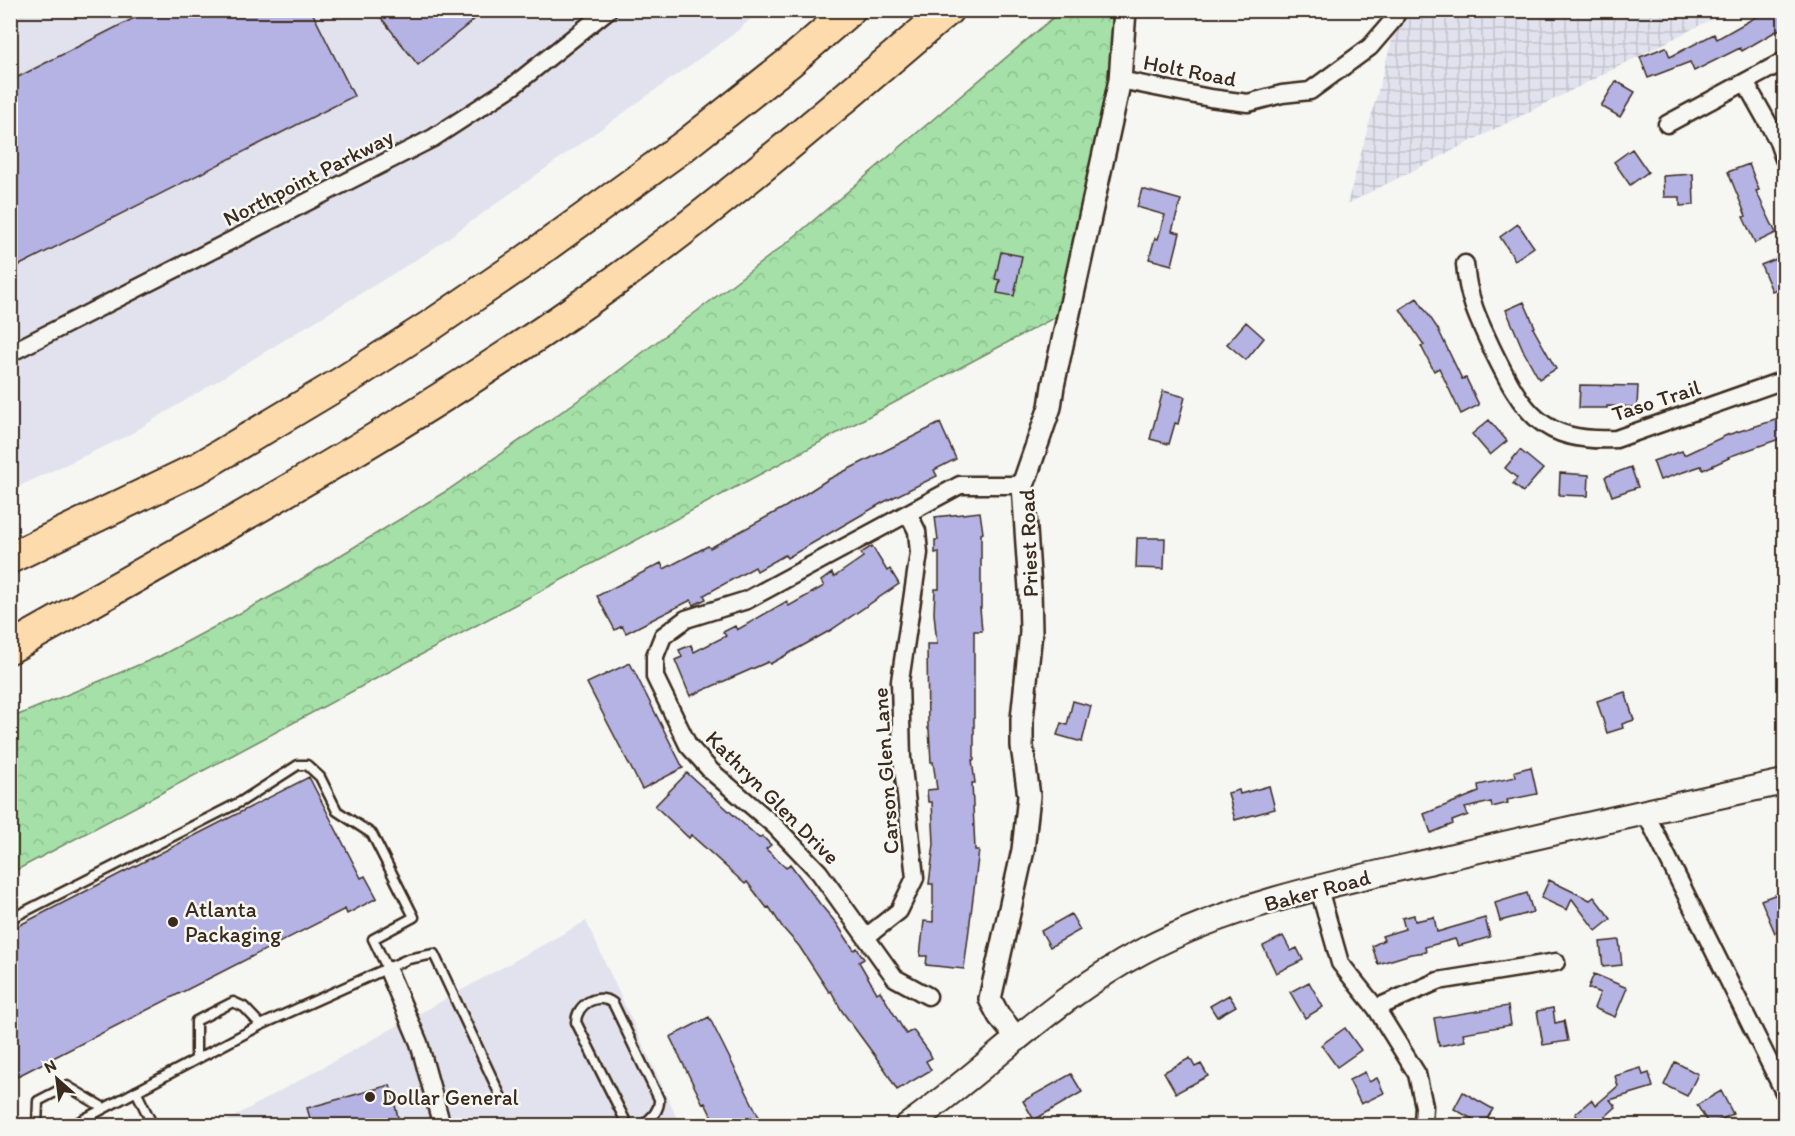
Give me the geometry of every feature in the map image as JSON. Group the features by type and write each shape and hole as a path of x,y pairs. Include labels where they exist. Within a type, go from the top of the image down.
{"highway":[{"path":"10,558 200,467 354,375 521,264 684,146 790,62 850,10"},
{"path":"10,648 378,438 487,369 593,297 681,233 817,122 948,10"},
{"path":"10,540 200,467"},
{"path":"10,629 256,509"}],"main road":[{"name":"Baker Road","path":"907,1125 1091,982 1144,951 1205,924 1257,906 1319,889 1645,812 1785,782"}],"street":[{"name":"Northpoint Parkway","path":"10,353 433,138 513,86 608,10"},
{"name":"Priest Road","path":"1017,1038 999,1016 990,999 1023,850 1029,796 1022,746 1022,719 1031,632 1023,485 1050,407 1120,80 1125,10"},
{"name":"Holt Road","path":"1120,80 1248,104 1282,94 1310,90 1370,47 1394,19 1398,10"},
{"path":"1667,124 1785,61"},
{"path":"1746,82 1777,139 1785,159"},
{"name":"Taso Trail","path":"1465,264 1471,301 1509,384 1528,412 1558,433 1594,440 1616,438 1785,380"},
{"name":"Kathryn Glen Drive","path":"928,996 895,978 819,872 776,826 711,771 688,745 655,676 655,656 663,636 686,619 747,600 960,485 1023,485"},
{"name":"Carson Glen Lane","path":"866,937 899,911 915,878 902,758 900,681 919,554 917,531 908,513"},
{"path":"1645,812 1785,1092"},
{"path":"1319,889 1340,963 1376,1008 1417,1074 1424,1106 1423,1125"},
{"path":"1376,1008 1438,981 1556,962"},
{"path":"388,970 419,1043 442,1125"}],"lane":[{"path":"10,919 242,801 298,765 307,765 320,777 338,811 372,834 414,917 373,939 388,970"},
{"path":"71,1125 261,1025 388,970 408,959 434,954 501,1097"},
{"path":"628,1125 576,1022 576,1013 579,1009 585,1003 596,999 609,1000 613,1003 660,1098 655,1114 642,1125"},
{"path":"196,1059 196,1021 233,1002 244,1007 261,1025"},
{"path":"37,1125 38,1101 67,1086 104,1108"},
{"path":"136,1091 153,1125"}],"shaded area":[{"path":"10,11 760,11 731,36 427,253 127,436 11,490"},
{"path":"1400,11 1728,11 1347,204"},
{"path":"586,921 680,1125 217,1126"}],"green space":[{"path":"1061,11 1125,11 1078,305 11,873 11,718 160,656 285,589 448,490 596,388 788,242"}],"building":[{"path":"150,10 311,10 354,96 10,270 10,81"},
{"path":"375,10 486,10 418,65"},
{"path":"1768,10 1785,10 1785,26 1742,51 1740,48 1694,71 1690,62 1648,78 1640,57 1666,47 1670,57 1714,34 1717,39"},
{"path":"1616,81 1635,92 1620,117 1601,106"},
{"path":"1632,149 1648,172 1630,185 1614,162"},
{"path":"1749,164 1759,190 1756,191 1776,233 1755,243 1743,217 1746,216 1728,172"},
{"path":"1693,174 1694,205 1680,206 1680,197 1664,197 1663,176"},
{"path":"1142,189 1181,200 1172,231 1180,233 1172,265 1149,259 1165,215 1137,207"},
{"path":"1518,224 1534,247 1515,260 1500,237"},
{"path":"1001,252 1022,256 1014,296 997,293 1000,280 995,279"},
{"path":"1781,257 1785,264 1785,285 1772,291 1761,265"},
{"path":"1417,298 1438,329 1462,379 1466,378 1479,405 1461,414 1439,368 1434,371 1421,346 1424,345 1400,309"},
{"path":"1524,302 1535,327 1533,328 1556,369 1539,379 1524,352 1506,310"},
{"path":"1246,322 1264,338 1246,360 1227,344"},
{"path":"1580,385 1638,386 1637,407 1579,408"},
{"path":"1163,391 1185,397 1178,424 1175,423 1169,444 1150,439"},
{"path":"1785,417 1785,437 1728,457 1703,470 1701,466 1660,480 1653,461 1682,451 1684,455 1727,435"},
{"path":"1489,420 1507,441 1490,455 1472,434"},
{"path":"940,423 956,459 934,470 937,476 882,503 787,558 785,555 757,571 755,567 704,595 706,599 694,605 691,600 626,633 622,626 615,630 597,596 661,563 664,569 708,546 710,548 785,507 827,480"},
{"path":"1520,450 1543,469 1523,492 1513,484 1517,478 1505,468"},
{"path":"1631,467 1638,487 1612,496 1605,477"},
{"path":"1560,473 1589,475 1588,496 1559,495"},
{"path":"980,512 983,533 981,534 980,608 982,631 974,631 974,760 972,760 975,783 972,783 975,850 979,850 964,969 926,965 927,956 920,956 924,921 933,922 933,884 929,884 934,844 932,802 928,802 927,790 937,789 933,762 931,762 928,729 927,644 937,644 934,613 935,589 939,589 939,552 935,553 935,540 938,540 935,517"},
{"path":"1137,538 1165,538 1164,569 1136,568"},
{"path":"872,546 887,571 890,569 899,584 831,630 770,664 768,662 690,696 675,660 682,657 679,650 691,645 694,652 726,636 723,632 735,626 737,630 787,601 789,606 824,586 821,581 832,573 834,577 863,557 861,553"},
{"path":"630,663 683,768 642,789 587,683"},
{"path":"1625,692 1634,720 1622,724 1623,728 1607,733 1597,701"},
{"path":"1073,701 1091,706 1082,742 1057,735 1061,723 1067,725"},
{"path":"1531,767 1537,794 1507,800 1508,803 1492,807 1491,802 1465,808 1468,815 1431,833 1424,814 1479,792 1478,785 1516,777 1515,771"},
{"path":"687,773 759,838 762,836 771,845 766,849 786,868 790,864 837,924 854,950 857,948 864,959 859,962 877,993 880,991 906,1034 913,1030 929,1052 932,1058 926,1061 931,1070 897,1090 886,1071 842,1011 831,991 829,992 799,946 769,907 767,908 747,882 745,884 691,835 689,838 655,806"},
{"name":"Atlanta Packaging","path":"309,777 361,878 365,876 377,898 347,914 345,909 10,1080 10,930"},
{"path":"1269,786 1275,809 1235,820 1228,793 1239,790 1240,794"},
{"path":"1549,880 1590,900 1594,897 1611,919 1596,931 1572,899 1567,910 1541,898"},
{"path":"1785,891 1785,929 1775,933 1761,900"},
{"path":"1527,893 1533,912 1500,921 1495,903"},
{"path":"1071,914 1080,930 1050,947 1041,931"},
{"path":"1414,915 1415,921 1434,917 1437,932 1485,918 1490,937 1458,946 1455,939 1425,947 1426,952 1378,964 1372,946 1384,940 1382,936 1405,929 1402,918"},
{"path":"1283,936 1291,951 1297,948 1303,960 1276,973 1263,946"},
{"path":"1619,940 1622,965 1603,967 1600,942"},
{"path":"1594,974 1627,988 1615,1017 1594,1008 1600,993 1588,988"},
{"path":"1309,982 1323,1007 1305,1018 1290,992"},
{"path":"1229,995 1236,1006 1217,1017 1210,1006"},
{"path":"1508,1006 1511,1025 1463,1033 1465,1041 1439,1046 1434,1018"},
{"path":"1553,1008 1555,1023 1564,1021 1568,1041 1543,1045 1537,1011"},
{"path":"709,1017 763,1125 716,1125 705,1103 703,1104 670,1037"},
{"path":"1345,1028 1361,1050 1337,1067 1321,1045"},
{"path":"1190,1058 1195,1067 1201,1064 1208,1076 1176,1093 1164,1072"},
{"path":"1675,1062 1698,1074 1687,1096 1664,1085"},
{"path":"1641,1068 1643,1075 1649,1073 1653,1087 1610,1100 1616,1107 1596,1125 1585,1125 1575,1114 1591,1100 1596,1105 1618,1086 1615,1076"},
{"path":"1365,1072 1369,1082 1377,1078 1384,1093 1361,1104 1349,1080"},
{"path":"1071,1074 1082,1092 1034,1120 1023,1101"},
{"name":"Dollar General","path":"390,1085 400,1125 312,1125 307,1108"},
{"path":"1721,1091 1733,1114 1709,1125 1697,1105"},
{"path":"1463,1092 1493,1109 1483,1125 1454,1109"}],"place":[{"name":"Atlanta Packaging","path":"173,922"},
{"name":"Dollar General","path":"370,1097"}]}
